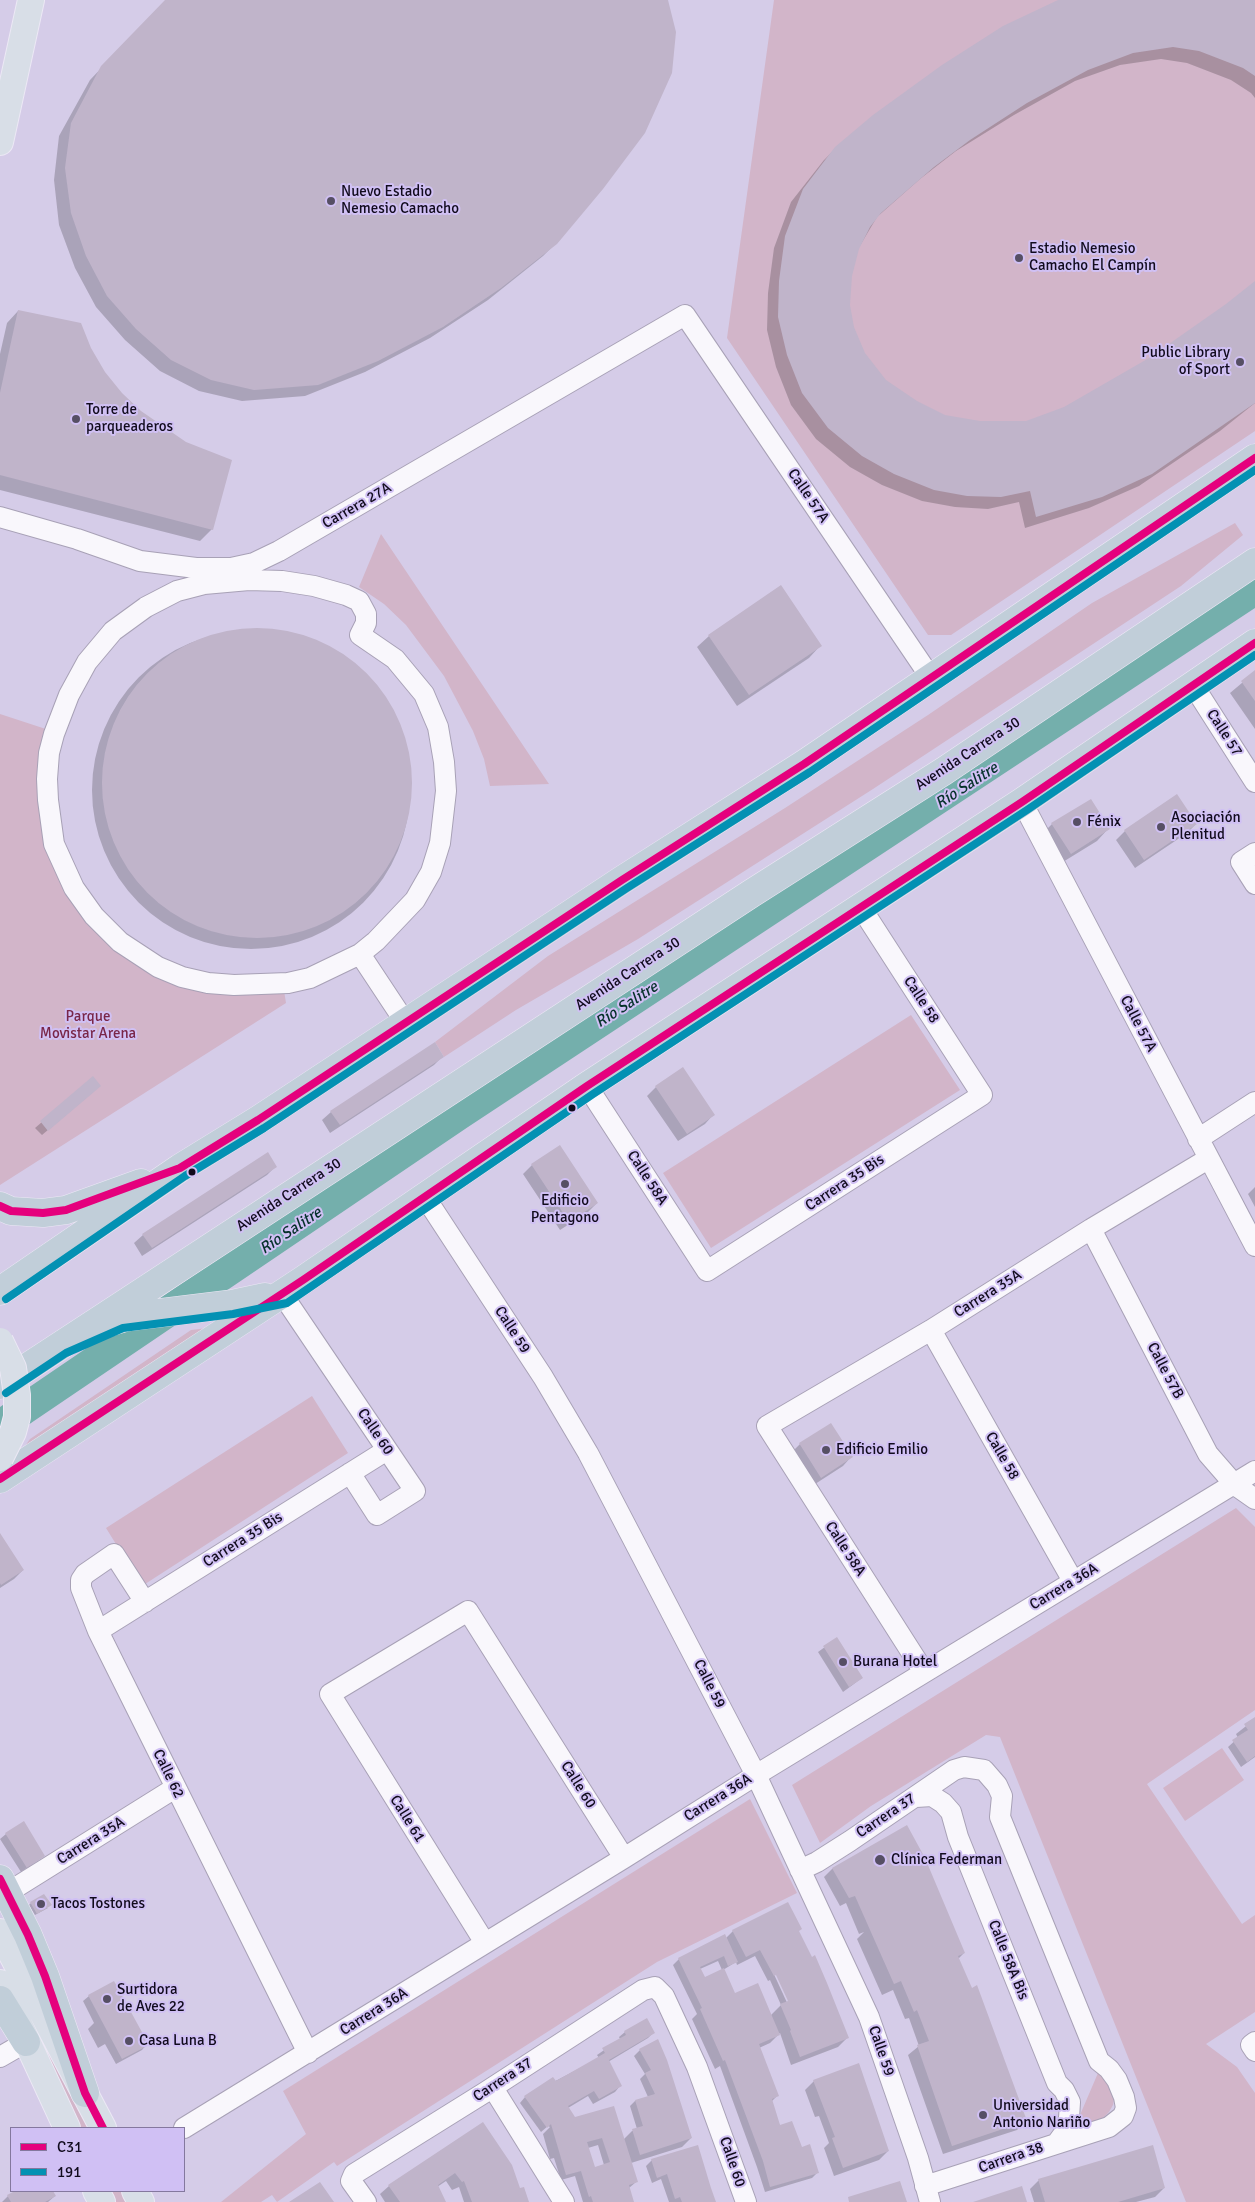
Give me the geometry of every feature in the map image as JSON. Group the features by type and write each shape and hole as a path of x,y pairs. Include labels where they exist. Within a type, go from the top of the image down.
{"highway":[{"path":"0,1291 180,1168 258,1120 405,1022 804,764 1255,458"},
{"name":"Avenida Carrera 30","path":"0,1385 944,770 1255,562"},
{"path":"0,1479 282,1294 587,1086 1022,802 1255,643"},
{"path":"0,1206 11,1211 43,1213 66,1210 180,1168"},
{"path":"61,1344 124,1317 232,1304 282,1294"},
{"path":"4,1886 28,1935 45,1976 85,2093"},
{"path":"0,2000 26,2042"}],"main road":[{"path":"0,142 4,101 31,0"},
{"path":"0,1341 13,1368 17,1395 17,1417 13,1432 0,1458"},
{"path":"0,1932 102,2127"},
{"path":"0,1983 67,2127"}],"street":[{"name":"Carrera 27A","path":"0,517 77,539 140,561 196,568 231,568 254,563 279,551 685,315"},
{"name":"Calle 57A","path":"685,315 931,678"},
{"path":"234,580 282,581 314,586 346,595 359,601 366,614 366,623 360,635 395,659 424,694 438,727 444,762 446,791 440,843 431,872 415,900 389,928 360,954 310,978 288,983 234,985 208,982 182,976 158,967 134,953 104,927 74,888 54,844 50,819 47,779 53,740 69,695 88,662 113,631 146,607 177,591 204,584 234,580"},
{"name":"Calle 57","path":"1193,685 1255,782"},
{"name":"Calle 57A","path":"1022,802 1255,1246"},
{"path":"1248,858 1255,884"},
{"name":"Calle 58","path":"860,906 982,1094"},
{"path":"360,954 405,1022"},
{"name":"Calle 58A","path":"587,1086 707,1271"},
{"name":"Carrera 35 Bis","path":"707,1271 982,1094"},
{"path":"1198,1139 1255,1102"},
{"name":"Carrera 35A","path":"767,1426 930,1330 1091,1229 1208,1159"},
{"name":"Calle 59","path":"425,1197 543,1377 588,1453 756,1774 869,2017 918,2158 927,2194"},
{"name":"Calle 57B","path":"1091,1229 1208,1454 1235,1485 1255,1499"},
{"name":"Calle 60","path":"282,1294 415,1491 377,1515 350,1473"},
{"name":"Calle 58","path":"930,1330 1073,1581"},
{"name":"Calle 58A","path":"767,1426 924,1672"},
{"name":"Carrera 35 Bis","path":"98,1631 387,1450"},
{"name":"Carrera 36A","path":"185,2127 624,1858 756,1774 1235,1485 1255,1471"},
{"name":"Calle 62","path":"144,1602 114,1554 85,1574 81,1580 81,1588 98,1631 308,2053"},
{"name":"Calle 60","path":"330,1694 468,1611 624,1858"},
{"name":"Calle 61","path":"330,1694 485,1943"},
{"name":"Carrera 37","path":"800,1870 822,1859 954,1770 974,1768 984,1770 997,1785 1002,1796 1000,1817 1099,2061 1109,2069 1117,2080 1124,2097 1126,2108 1123,2116"},
{"name":"Carrera 35A","path":"4,1886 175,1788"},
{"name":"Calle 58A Bis","path":"916,1797 932,1796 943,1803 951,1812 958,1837 1053,2074 1070,2102 1069,2118 1065,2132 1057,2143"},
{"name":"Calle 60","path":"655,1987 664,1996 697,2067 746,2202"},
{"name":"Carrera 37","path":"366,2202 351,2181 351,2176 493,2088 643,1990 655,1987"},
{"path":"0,2057 26,2042"},
{"path":"493,2088 564,2202"},
{"name":"Carrera 38","path":"927,2194 1057,2143 1109,2127 1123,2116"}],"green space":[{"name":"Estadio Nemesio Camacho El Campín","path":"774,0 1255,0 1255,431 951,635 928,635 727,338"},
{"path":"1235,523 1243,535 1181,586 873,789 638,939 516,1010 444,1057 435,1042 548,956 785,808 928,715 1092,603"},
{"path":"381,534 549,784 490,786 484,759 473,731 444,676 406,625 384,604 359,587"},
{"name":"Parque Movistar Arena","path":"0,714 58,733 53,753 58,843 105,924 183,974 282,978 286,1003 0,1185"},
{"path":"911,1015 960,1090 711,1248 663,1173"},
{"path":"216,1327 18,1456 30,1439 191,1330"},
{"path":"312,1396 348,1453 142,1586 106,1528"},
{"path":"1236,1508 1255,1527 1255,1710 1147,1784 1242,1924 1255,1915 1255,2012 1206,2044 1237,2067 1255,2093 1255,2202 1186,2202 1000,1737 986,1735 871,1806 820,1843 792,1785"},
{"path":"1222,1748 1244,1780 1185,1821 1163,1788"},
{"path":"750,1799 797,1893 657,1962 337,2166 334,2162 277,2202 272,2195 261,2202 221,2202 306,2134 283,2091"},
{"path":"0,1958 90,2127 79,2127"},
{"path":"1098,2073 1109,2083 1114,2099 1113,2105 1103,2118 1087,2124 1077,2122"},
{"path":"109,2192 123,2192 128,2202 114,2202"}],"water":[{"name":"Río Salitre","path":"1255,565 1255,608 468,1127 0,1444 0,1407 460,1094"}],"building":[{"name":"Nuevo Estadio Nemesio Camacho","path":"165,0 668,0 676,32 672,73 645,133 603,189 557,244 501,288 443,327 378,361 318,385 254,390 211,380 171,360 136,329 107,296 86,256 71,213 65,168 71,123 101,66"},
{"path":"1058,0 1255,0 1255,76 1243,68 1199,51 1173,47 1133,53 1088,70 1027,103 970,140 934,167 881,213 870,227 859,249 852,276 850,305 854,327 865,353 886,380 917,401 945,415 980,421 1026,421 1064,407 1149,358 1226,304 1255,281 1255,403 1152,474 1102,497 1036,517 1030,491 1001,497 967,496 934,490 894,474 862,456 828,428 802,393 787,355 778,317 779,281 785,236 803,189 835,147 873,115 942,65 1003,26"},
{"name":"Torre de parqueaderos","path":"18,310 81,323 91,348 105,372 122,393 141,411 186,442 232,460 213,530 0,475 0,393"},
{"path":"781,585 822,646 749,695 708,635"},
{"path":"257,628 287,631 316,640 343,654 377,685 393,710 405,738 409,753 412,783 409,813 400,842 386,869 355,903 330,919 302,931 287,935 257,938 227,935 198,926 171,912 137,881 121,856 109,828 105,813 102,783 105,753 114,724 128,697 159,663 184,647 212,635 227,631"},
{"path":"1255,670 1255,701 1241,681"},
{"name":"Asociación Plenitud","path":"1177,794 1197,824 1144,860 1124,830"},
{"path":"1091,799 1110,829 1071,854 1051,823"},
{"path":"435,1042 444,1057 340,1125 330,1111"},
{"path":"683,1067 715,1115 687,1134 655,1086"},
{"path":"93,1076 101,1086 48,1131 40,1121"},
{"name":"Edificio Pentagono","path":"560,1145 598,1203 569,1222 531,1164"},
{"path":"268,1152 277,1167 152,1248 142,1234"},
{"name":"Edificio Emilio","path":"831,1423 853,1457 821,1478 799,1443"},
{"path":"0,1533 24,1570 1,1585 0,1583"},
{"name":"Burana Hotel","path":"837,1637 863,1678 849,1687 823,1646"},
{"path":"1255,1717 1255,1756 1247,1762 1232,1740 1248,1730 1244,1724"},
{"path":"24,1821 45,1856 27,1868 5,1833"},
{"path":"907,1825 925,1858 965,1953 958,1956 972,1988 977,1985 1027,2121 952,2146 917,2045 929,2041 917,2010 914,2012 901,1981 894,1984 855,1896 849,1898 832,1868"},
{"name":"Tacos Tostones","path":"44,1894 52,1905 37,1914 30,1902"},
{"path":"788,1902 802,1929 799,1931 812,1957 815,1955 849,2038 800,2057 780,2004 788,2001 776,1975 774,1976 760,1950 746,1957 732,1930"},
{"path":"725,1934 738,1962 728,1966 724,1956 700,1967 705,1977 724,1968 735,1993 758,1983 780,2035 759,2044 779,2096 772,2099 780,2125 792,2121 802,2147 810,2144 819,2173 770,2187 763,2161 725,2060 723,2061 700,2009 702,2008 678,1958"},
{"path":"114,1981 149,2045 122,2059 88,1995"},
{"path":"647,2018 655,2033 609,2060 622,2086 599,2099 594,2091 568,2106 575,2117 614,2106 638,2182 629,2185 634,2202 593,2202 591,2196 589,2197 581,2171 566,2175 551,2124 547,2128 524,2096 553,2077 556,2081 605,2053 602,2048 626,2035 624,2031","holes":["602,2138 610,2162 595,2167 587,2142"]},
{"path":"658,2039 667,2060 692,2138 640,2155 632,2129 643,2126 635,2100 655,2094 645,2073 651,2070 639,2049"},
{"path":"859,2063 889,2151 843,2168 832,2138 835,2137 813,2080"},
{"path":"483,2122 512,2165 520,2188 524,2187 529,2202 472,2202 464,2181 462,2182 455,2173 438,2185 446,2202 400,2202 388,2185"},
{"path":"698,2145 716,2202 682,2202 680,2197 675,2199 667,2174 657,2178 651,2159"},
{"path":"1153,2145 1165,2188 1118,2202 1045,2202 1038,2179"},
{"path":"900,2181 907,2202 849,2202 848,2197"},
{"path":"320,2182 334,2202 289,2202"},
{"path":"1022,2186 1027,2202 973,2202"},
{"path":"13,2192 54,2192 56,2196 45,2202 11,2202 7,2195"}],"transit line":[{"name":"C31","path":"0,1206 11,1211 43,1213 66,1210 180,1168 258,1120 622,880 804,764 1255,458"},
{"name":"191","path":"6,1299 185,1176 264,1128 627,888 810,772 1255,470"},
{"name":"C31","path":"0,1479 303,1280 587,1086 1022,802 1255,643"},
{"name":"191","path":"6,1393 66,1353 123,1328 233,1314 287,1303 593,1094 1027,810 1255,655"},
{"name":"C31","path":"0,1879 28,1935 45,1976 85,2093 102,2127"}],"place":[{"name":"Nuevo Estadio Nemesio Camacho","path":"331,201"},
{"name":"Estadio Nemesio Camacho El Campín","path":"1019,258"},
{"name":"Public Library of Sport","path":"1240,362"},
{"name":"Torre de parqueaderos","path":"76,419"},
{"name":"Fénix","path":"1077,822"},
{"name":"Asociación Plenitud","path":"1161,827"},
{"name":"Edificio Pentagono","path":"565,1184"},
{"name":"Edificio Emilio","path":"826,1450"},
{"name":"Burana Hotel","path":"843,1662"},
{"name":"Clínica Federman","path":"880,1860"},
{"name":"Tacos Tostones","path":"41,1904"},
{"name":"Surtidora de Aves 22","path":"107,1999"},
{"name":"Casa Luna B","path":"129,2041"},
{"name":"Universidad Antonio Nariño","path":"983,2115"}]}
